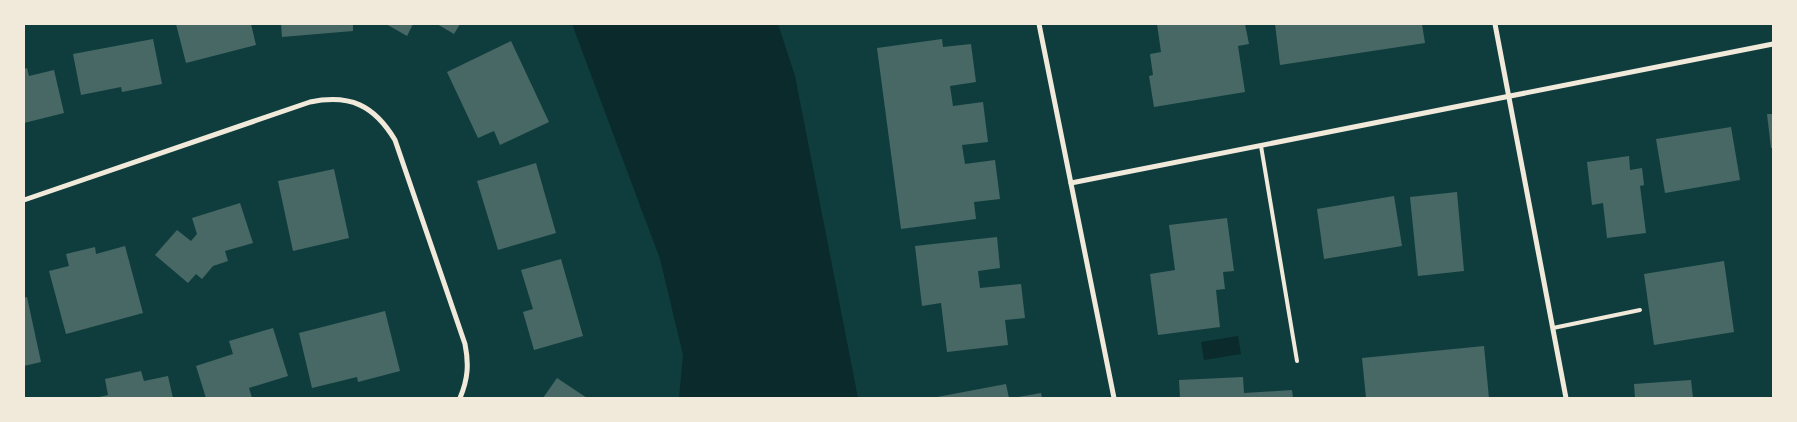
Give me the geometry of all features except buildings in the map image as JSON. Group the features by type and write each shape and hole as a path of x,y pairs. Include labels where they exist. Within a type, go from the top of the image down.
{"street":[{"path":"1039,24 1114,398"},
{"path":"1495,24 1566,398"},
{"path":"1071,184 1773,44"},
{"path":"24,200 310,102 328,98 349,100 368,109 384,122 395,140 465,344 468,363 467,383 460,398"}],"lane":[{"path":"1261,146 1297,361"},
{"path":"1552,328 1640,310"}],"water":[{"path":"572,24 778,24 795,76 858,398 679,398 683,355 660,259"},
{"path":"1238,336 1241,354 1204,360 1201,342"}]}
